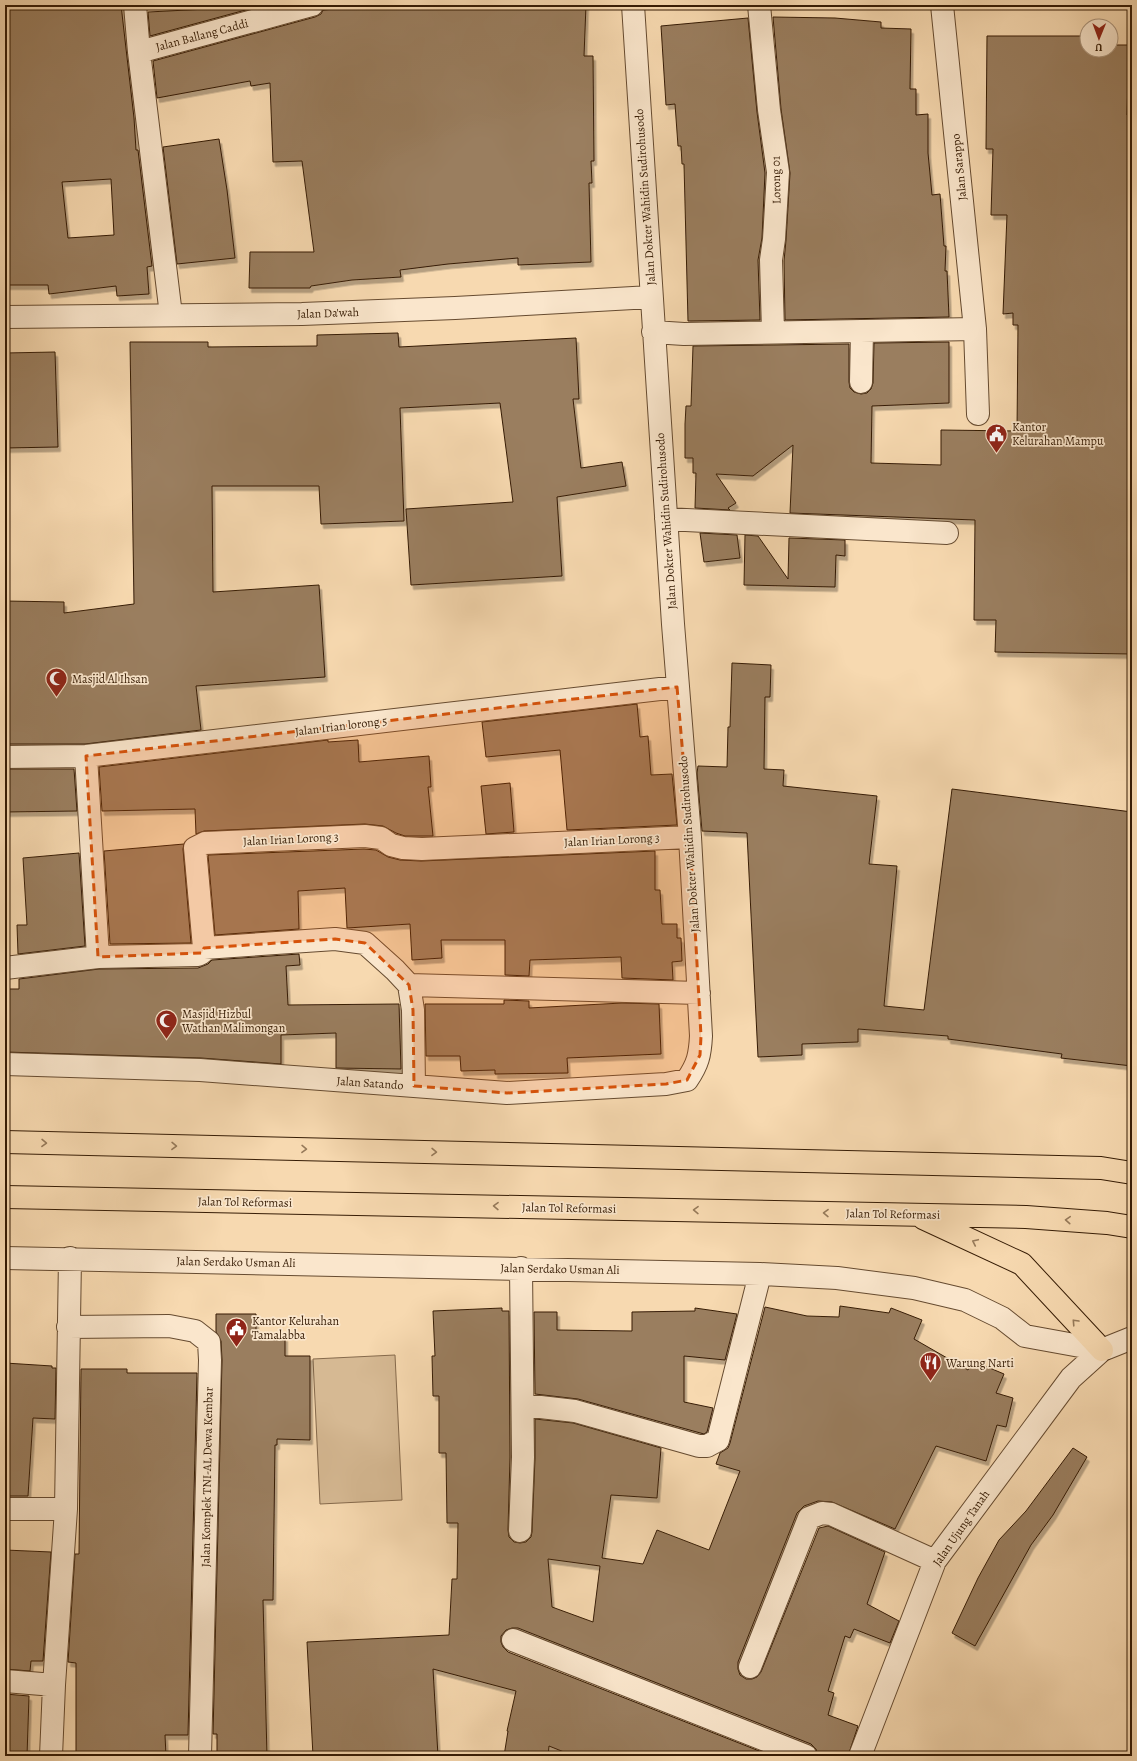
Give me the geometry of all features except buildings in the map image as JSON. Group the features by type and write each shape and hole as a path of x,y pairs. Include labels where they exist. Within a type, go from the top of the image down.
{"highway":[{"path":"5,1142 1101,1168 1132,1173"},
{"name":"Jalan Tol Reformasi","path":"5,1197 1026,1217 1107,1223 1132,1227"},
{"path":"915,1215 1022,1264 1102,1350"}],"street":[{"path":"135,5 138,52 171,316"},
{"name":"Jalan Ballang Caddi","path":"138,52 312,5"},
{"name":"Jalan Dokter Wahidin Sudirohusodo","path":"633,5 677,687 690,837 701,1036"},
{"name":"Lorong 01","path":"759,5 769,110 778,172 774,239 771,260 773,332"},
{"name":"Jalan Sarappo","path":"942,5 976,330 978,414"},
{"name":"Jalan Da'wah","path":"5,318 302,314 455,308 651,297"},
{"path":"653,332 976,330"},
{"path":"861,382 862,331"},
{"path":"666,519 948,532"},
{"name":"Jalan Irian lorong 5","path":"5,757 86,756 677,687"},
{"path":"86,756 98,957"},
{"name":"Jalan Irian Lorong 3","path":"204,948 195,848 205,843 365,836 381,838 391,845 403,848 422,849 690,837"},
{"path":"5,968 98,957 198,956 202,953 204,948 335,939 365,943 409,985 413,1010 414,1086"},
{"path":"409,985 699,993"},
{"name":"Jalan Satando","path":"5,1064 200,1070 507,1093 666,1084 687,1080 695,1068 700,1055 701,1036"},
{"name":"Jalan Serdako Usman Ali","path":"5,1258 70,1258 521,1268 760,1274 837,1278 914,1288 965,1300 1002,1318 1025,1336 1102,1350"},
{"path":"51,1756 54,1685 66,1510 70,1258"},
{"path":"520,1531 523,1457 521,1268"},
{"path":"523,1405 575,1411 700,1446 714,1443 718,1440 760,1274"},
{"name":"Jalan Komplek TNI-AL Dewa Kembar","path":"68,1327 169,1326 195,1330 209,1342 210,1360 200,1756"},
{"path":"1102,1350 1132,1338"},
{"name":"Jalan Ujung Tanah","path":"860,1756 935,1561 1071,1378 1102,1350"},
{"path":"5,1509 66,1510"},
{"path":"750,1667 809,1518 822,1513 831,1514 935,1561"},
{"path":"513,1640 806,1756"},
{"path":"5,1680 54,1685"}],"highlighted area":[{"path":"677,687 690,837 701,1036 700,1055 687,1080 666,1084 507,1093 414,1086 413,1010 409,985 365,943 335,939 204,948 202,953 98,957 86,756"}],"shaded area":[{"path":"395,1355 402,1500 320,1504 313,1359"}],"place":[{"name":"Kantor Kelurahan Mampu","path":"996,454"},
{"name":"Masjid Al Ihsan","path":"57,698"},
{"name":"Masjid Hizbul Wathan Malimongan","path":"166,1040"},
{"name":"Kantor Kelurahan Tamalabba","path":"236,1348"},
{"name":"Warung Narti","path":"931,1382"}]}
